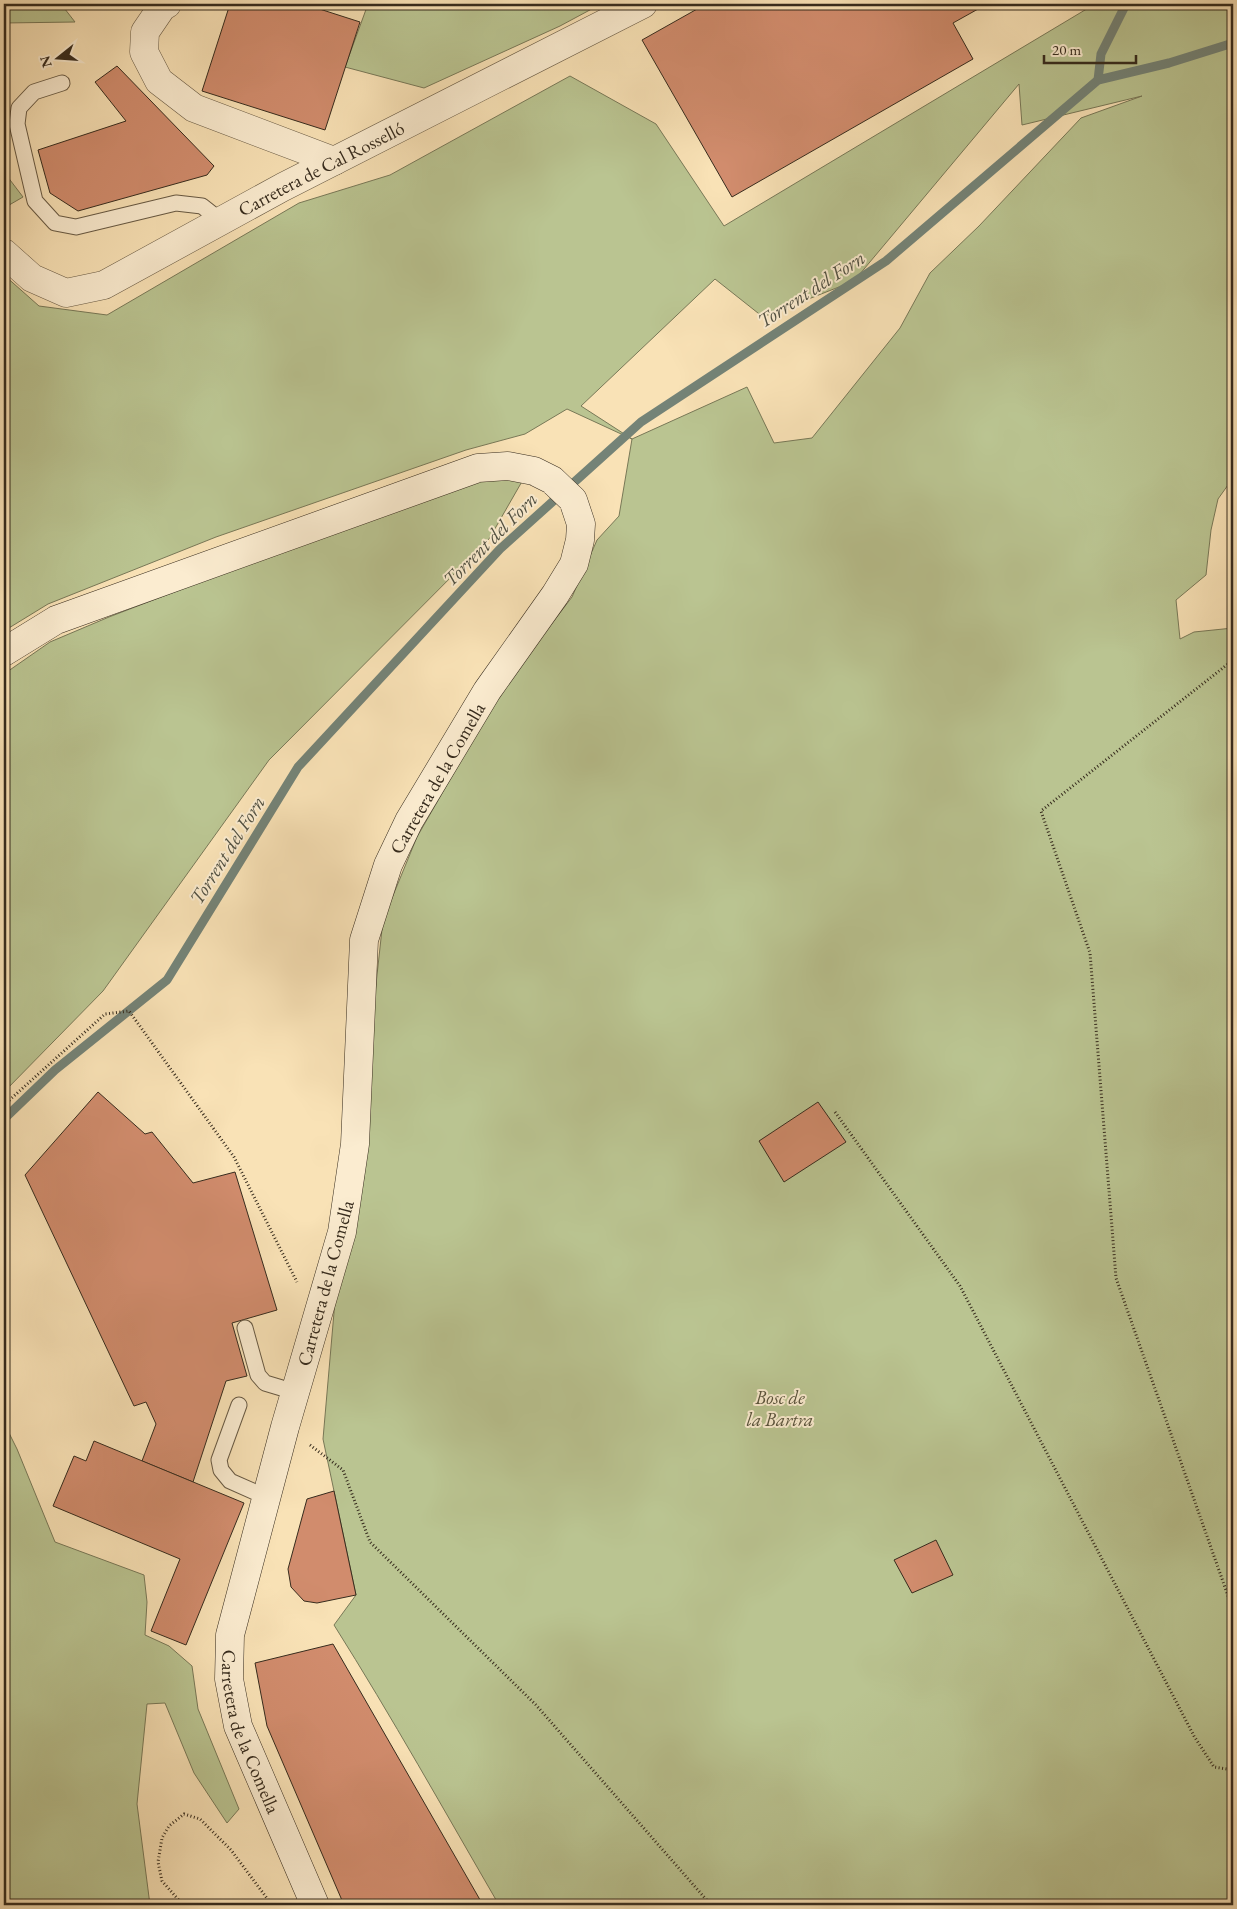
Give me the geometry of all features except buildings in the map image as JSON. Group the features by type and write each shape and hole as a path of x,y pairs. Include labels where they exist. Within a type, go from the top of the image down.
{"main road":[{"path":"167,4 162,7 144,32 144,52 159,81 194,108 334,161"},
{"name":"Carretera de Cal Rosselló","path":"4,253 32,278 66,293 104,285 334,161 642,4"},
{"name":"Carretera de la Comella","path":"4,652 56,620 478,468 508,466 534,471 569,495 581,524 574,564 555,596 487,691 409,821 388,864 364,940 355,1144 342,1232 285,1427 230,1635 229,1679 238,1726 315,1905"}],"lane":[{"path":"62,83 34,92 19,108 17,124 35,201 55,223 76,227 176,203 202,206 221,221"},
{"path":"245,1328 258,1375 264,1383 296,1392"},
{"path":"239,1405 219,1460 221,1470 230,1481 266,1497"}],"path":[{"path":"1233,660 1041,811 1090,953 1116,1278 1233,1610"},
{"path":"4,1105 106,1014 129,1012 234,1157 316,1320"},
{"path":"835,1112 960,1286 1194,1736 1214,1767 1233,1770"},
{"path":"285,1427 343,1470 370,1542 536,1705 711,1905"},
{"path":"183,1905 162,1881 158,1862 162,1838 169,1826 184,1814 200,1819 231,1850 272,1905"}],"green space":[{"path":"4,4 61,4 75,22 4,23"},
{"path":"368,4 601,4 560,26 424,88 345,67"},
{"name":"Bosc de la Bartra","path":"1095,4 1233,4 1233,478 1218,499 1211,530 1206,575 1176,600 1180,639 1194,632 1233,628 1233,1905 499,1905 334,1625 356,1595 323,1439 335,1301 364,1177 373,1012 383,920 417,837 502,689 572,597 597,540 619,516 632,439 567,409 525,434 466,450 216,537 48,604 4,631 4,275 39,306 107,315 299,203 390,175 570,76 656,124 724,226","holes":["1019,84 1022,125 1142,96 1081,118 979,226 930,273 900,328 812,438 774,443 747,387 632,439 581,406 715,279 763,317 854,281"]},
{"path":"4,172 23,197 4,208"},
{"path":"488,475 524,478 489,539 269,760 103,991 4,1092 4,674 50,642 109,617 427,495"},
{"path":"4,1423 17,1449 55,1542 144,1575 147,1602 145,1635 169,1646 192,1666 198,1709 239,1809 227,1823 194,1773 165,1703 147,1704 137,1804 150,1905 4,1905"}],"waterway":[{"path":"1098,80 1101,54 1126,4"},
{"name":"Torrent del Forn","path":"4,1119 55,1070 167,980 298,767 500,549 641,422 886,261 1098,80 1169,63 1233,43"}]}
